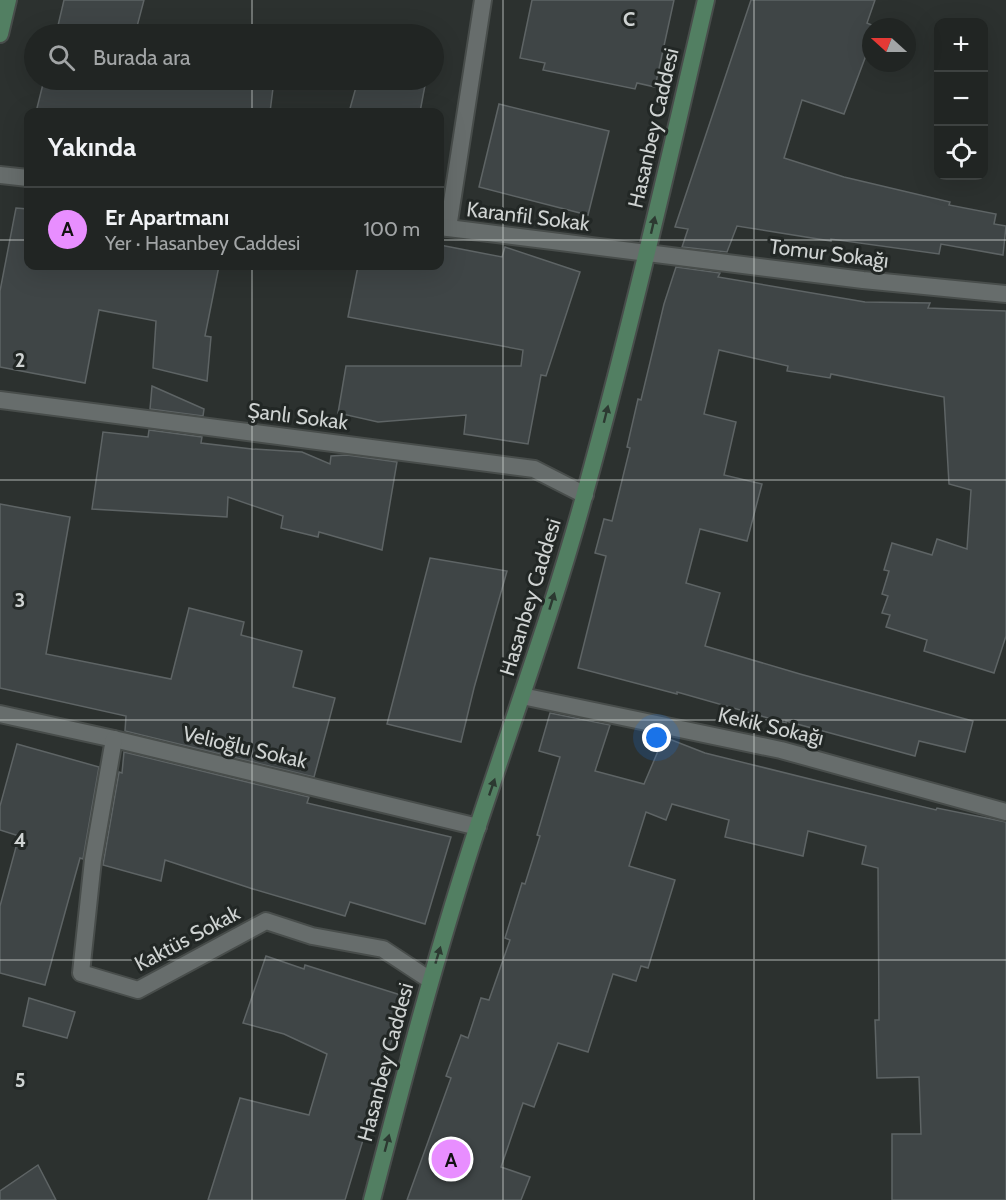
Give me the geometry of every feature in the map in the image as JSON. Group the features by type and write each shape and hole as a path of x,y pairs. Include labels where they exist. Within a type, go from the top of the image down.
{"main road":[{"path":"0,34 8,0"},
{"name":"Hasanbey Caddesi","path":"372,1200 430,980 585,495 647,254 706,0"}],"street":[{"path":"444,227 483,0"},
{"path":"0,175 24,178"},
{"name":"Karanfil Sokak","path":"444,227 647,254"},
{"name":"Tomur Sokağı","path":"647,254 864,280 1006,294"},
{"name":"Şanlı Sokak","path":"0,400 534,469 585,495"},
{"name":"Kekik Sokağı","path":"522,696 781,750 1006,812"},
{"name":"Velioğlu Sokak","path":"0,714 114,739 478,827"},
{"name":"Kaktüs Sokak","path":"114,739 93,860 81,973 138,990 266,921 312,936 383,949 430,980"}],"building":[{"path":"64,0 144,0 138,24 58,24"},
{"path":"532,0 674,0 655,87 637,83 635,89 543,70 545,63 520,58"},
{"path":"751,0 875,0 869,18 862,18 862,66 844,114 802,100 784,158 844,177 950,202 949,205 996,214 994,224 1006,226 1003,255 941,244 939,254 831,239 831,241 737,226 727,252 682,247 688,229 675,227"},
{"path":"42,90 273,90 270,108 37,108"},
{"path":"355,90 424,90 421,108 350,108"},
{"path":"499,104 609,131 588,215 479,187"},
{"path":"16,208 24,209 24,270 218,270 205,336 211,337 207,381 153,368 156,321 99,310 85,383 0,367 0,291"},
{"path":"444,246 502,257 505,247 580,272 546,376 541,375 528,444 464,434 466,415 378,422 338,413 346,366 521,366 523,350 348,317 357,270 444,270"},
{"path":"676,267 720,273 718,277 865,302 930,303 928,308 1006,311 1006,636 994,673 924,651 927,640 886,627 890,615 882,613 888,596 882,594 889,571 884,570 892,543 932,555 937,539 967,549 971,490 949,484 944,397 831,374 830,378 787,371 788,366 719,350 704,414 736,422 724,475 762,484 747,541 700,529 686,583 720,593 705,646 973,721 965,752 919,741 915,756 578,668 606,556 595,553 604,519 612,521 630,448 627,447 638,399 641,400 664,304"},
{"path":"152,386 204,409 203,416 150,409"},
{"path":"149,430 202,437 201,443 302,452 330,464 331,456 347,455 397,462 382,550 319,532 318,537 281,528 283,516 228,497 227,517 92,509 103,432 148,437"},
{"path":"0,504 70,517 46,654 171,679 189,608 244,622 241,635 302,651 293,687 335,698 314,777 125,731 126,716 0,688"},
{"path":"430,558 507,571 461,742 387,724"},
{"path":"550,713 610,725 595,771 644,784 664,737 705,753 936,810 937,808 1006,822 1006,1200 892,1200 892,1134 921,1134 919,1077 877,1078 875,1020 879,1020 878,868 862,864 866,846 808,831 803,856 725,837 729,820 672,804 666,820 646,812 629,866 675,880 648,968 641,966 636,981 613,974 588,1052 558,1043 534,1107 523,1103 501,1167 530,1177 521,1200 407,1200 451,1078 446,1076 461,1035 468,1038 481,998 489,1000 510,940 505,938 540,836 537,835 560,757 539,751"},
{"path":"17,744 99,767 83,859 80,858 45,985 0,973 0,906 19,836 0,830 0,806"},
{"path":"124,752 309,797 307,803 451,837 425,924 350,902 345,916 165,860 161,881 103,865 119,772 122,773"},
{"path":"266,956 304,969 305,965 407,997 378,1079 381,1080 345,1200 208,1200 240,1098 309,1115 327,1054 284,1034 243,1023"},
{"path":"29,998 75,1012 67,1038 23,1026"},
{"path":"38,1165 56,1200 0,1200 0,1191"}],"place":[{"name":"Er Apartmanı","path":"451,1159"}]}
